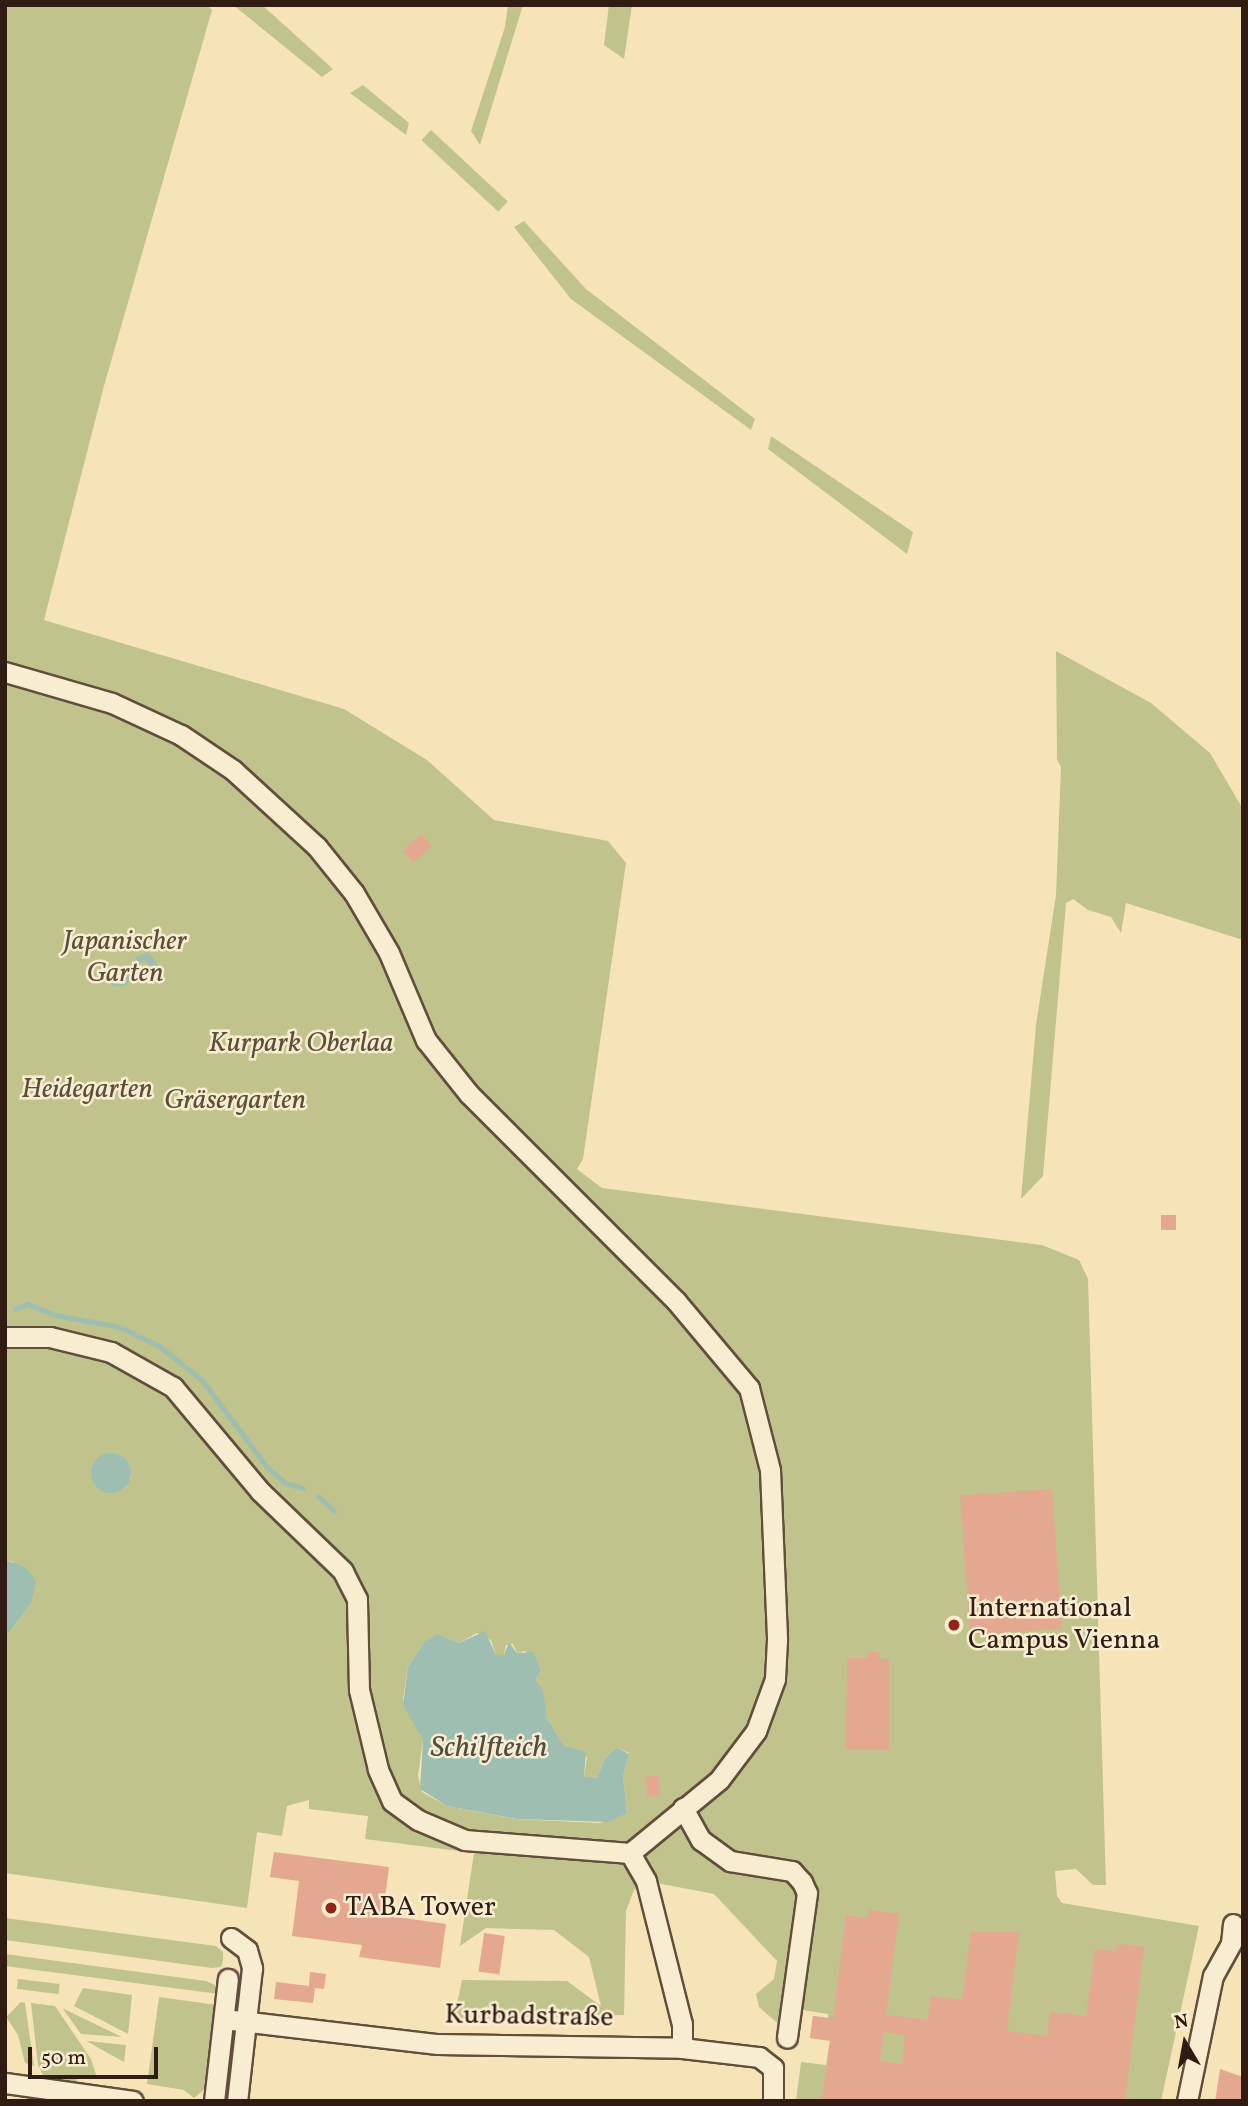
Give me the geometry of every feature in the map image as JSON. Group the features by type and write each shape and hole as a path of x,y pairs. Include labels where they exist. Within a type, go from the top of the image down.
{"street":[{"path":"5,672 102,700 181,736 233,770 317,847 354,893 389,953 426,1040 451,1072 517,1146 677,1301 749,1388 770,1470 775,1678 757,1731 719,1780 629,1853 465,1840 418,1820 391,1801 378,1769 359,1690 357,1599 343,1571 260,1491 173,1387 111,1352 50,1336 5,1337"},
{"path":"683,1808 701,1840 730,1861 792,1871 802,1882 807,1894 787,2038"},
{"path":"629,1853 646,1881 682,2024 682,2048"},
{"path":"1187,2101 1213,1976 1231,1943 1233,1923"},
{"path":"231,1938 247,1950 252,1968 237,2101"},
{"path":"214,2101 228,1979"},
{"name":"Kurbadstraße","path":"223,2019 438,2044 682,2048 759,2057 773,2068 773,2101"},
{"path":"5,2083 132,2101"}],"green space":[{"name":"Kurpark Oberlaa","path":"5,5 207,5 212,10 104,386 44,620 344,709 427,760 494,820 608,841 626,863 583,1159 577,1169 602,1188 1042,1245 1079,1260 1088,1279 1106,1885 1093,1885 1076,1869 1055,1871 1057,1896 1062,1903 1199,1926 1161,2101 796,2101 801,2062 826,2065 830,2041 810,2038 813,2016 828,2018 828,2014 796,2009 800,1895 783,2028 759,2007 756,1994 774,1979 777,1961 714,1894 646,1881 634,1890 626,1911 624,2015 454,2019 462,1980 567,1981 601,2006 589,1957 554,1930 486,1928 460,1946 474,1853 365,1839 368,1816 309,1809 309,1800 287,1806 282,1836 257,1832 247,1908 5,1873 5,1638 31,1604 13,1562 5,1560","holes":["120,1455 129,1464 131,1477 125,1488 113,1493 92,1466 101,1456","477,1633 491,1640 496,1655 504,1655 506,1645 513,1644 517,1653 525,1651 536,1659 541,1670 536,1680 547,1718 564,1746 587,1757 584,1776 597,1778 605,1758 617,1747 629,1753 623,1777 627,1813 600,1823 515,1819 447,1806 422,1792 418,1776 423,1740 403,1700 408,1667 424,1642 447,1638 459,1643"]},
{"path":"233,5 262,5 333,69 322,77"},
{"path":"508,5 523,5 480,145 471,131 505,27"},
{"path":"609,5 632,5 624,59 604,45"},
{"path":"363,85 409,123 406,135 350,93"},
{"path":"431,130 508,202 498,212 421,140"},
{"path":"524,221 586,289 755,419 751,430 571,299 514,227"},
{"path":"771,436 913,532 907,554 768,449"},
{"path":"1056,651 1151,703 1210,753 1243,809 1243,940 1126,903 1121,933 1111,917 1088,910 1073,899 1066,903 1043,1176 1021,1199 1036,1025 1056,895 1061,767 1057,759"},
{"path":"5,1918 216,1946 223,1952 223,1961 221,1967 212,1968 5,1940"},
{"path":"5,1954 206,1981 215,1985 219,1994 5,1966"},
{"path":"18,1979 60,1984 58,1994 17,1989"},
{"path":"83,1988 132,1995 128,2034 74,2006"},
{"path":"159,1997 217,2005 207,2087 194,2098 184,2090 147,2084"},
{"path":"21,2002 25,2003 34,2066 25,2063 18,2035 6,2017"},
{"path":"31,2003 55,2006 91,2059 97,2078 77,2076 76,2083 45,2079 38,2065"},
{"path":"64,2009 122,2037 81,2034"},
{"path":"88,2042 126,2045 124,2062"}],"water":[{"path":"148,952 157,963 152,980 148,979 150,965 143,960 126,985 112,987 110,972 120,967 131,972 136,957"},
{"path":"111,1453 119,1454 125,1459 130,1465 130,1481 125,1487 119,1492 111,1493 103,1492 97,1487 92,1481 91,1473 92,1465 97,1459 103,1454"},
{"path":"5,1560 25,1567 36,1581 31,1604 5,1638"},
{"name":"Schilfteich","path":"485,1631 496,1655 504,1655 509,1642 517,1653 533,1652 541,1670 536,1680 543,1691 547,1718 564,1746 586,1752 584,1776 597,1778 605,1758 617,1747 629,1754 623,1777 627,1813 609,1822 516,1819 447,1806 420,1789 423,1740 403,1705 408,1667 424,1642 437,1634 459,1643"}],"building":[{"path":"421,834 432,846 414,863 403,851"},
{"path":"1161,1215 1176,1215 1176,1230 1161,1230"},
{"path":"1052,1489 1062,1629 970,1635 960,1495"},
{"path":"868,1652 879,1652 879,1659 889,1659 889,1749 846,1749 847,1658 868,1658"},
{"path":"659,1776 660,1796 647,1797 646,1777"},
{"path":"274,1852 389,1867 383,1915 446,1924 440,1968 359,1957 362,1945 292,1936 299,1881 270,1877"},
{"path":"869,1910 899,1914 886,2015 928,2020 931,1996 962,2000 971,1932 1019,1932 1007,2031 1047,2036 1050,2012 1086,2016 1095,1949 1116,1951 1117,1944 1144,1947 1125,2101 822,2101 830,2040 810,2038 813,2016 833,2019 846,1915 868,1918","holes":["884,2032 905,2035 902,2064 880,2061"]},
{"path":"484,1933 505,1936 499,1975 479,1972"},
{"path":"310,1972 326,1974 324,1989 315,1988 313,2003 274,1999 276,1982 309,1986"},
{"path":"1220,2069 1243,2077 1243,2101 1215,2101"}],"waterway":[{"path":"15,1309 28,1304 55,1315 120,1327 159,1346 202,1380 266,1466 285,1483 302,1488"},
{"path":"318,1496 334,1511"}],"place":[{"name":"International Campus Vienna","path":"954,1625"},
{"name":"TABA Tower","path":"331,1908"}],"park label":[{"name":"Japanischer Garten","path":"125,958"},
{"name":"Heidegarten","path":"87,1090"},
{"name":"Gräsergarten","path":"235,1101"}]}
